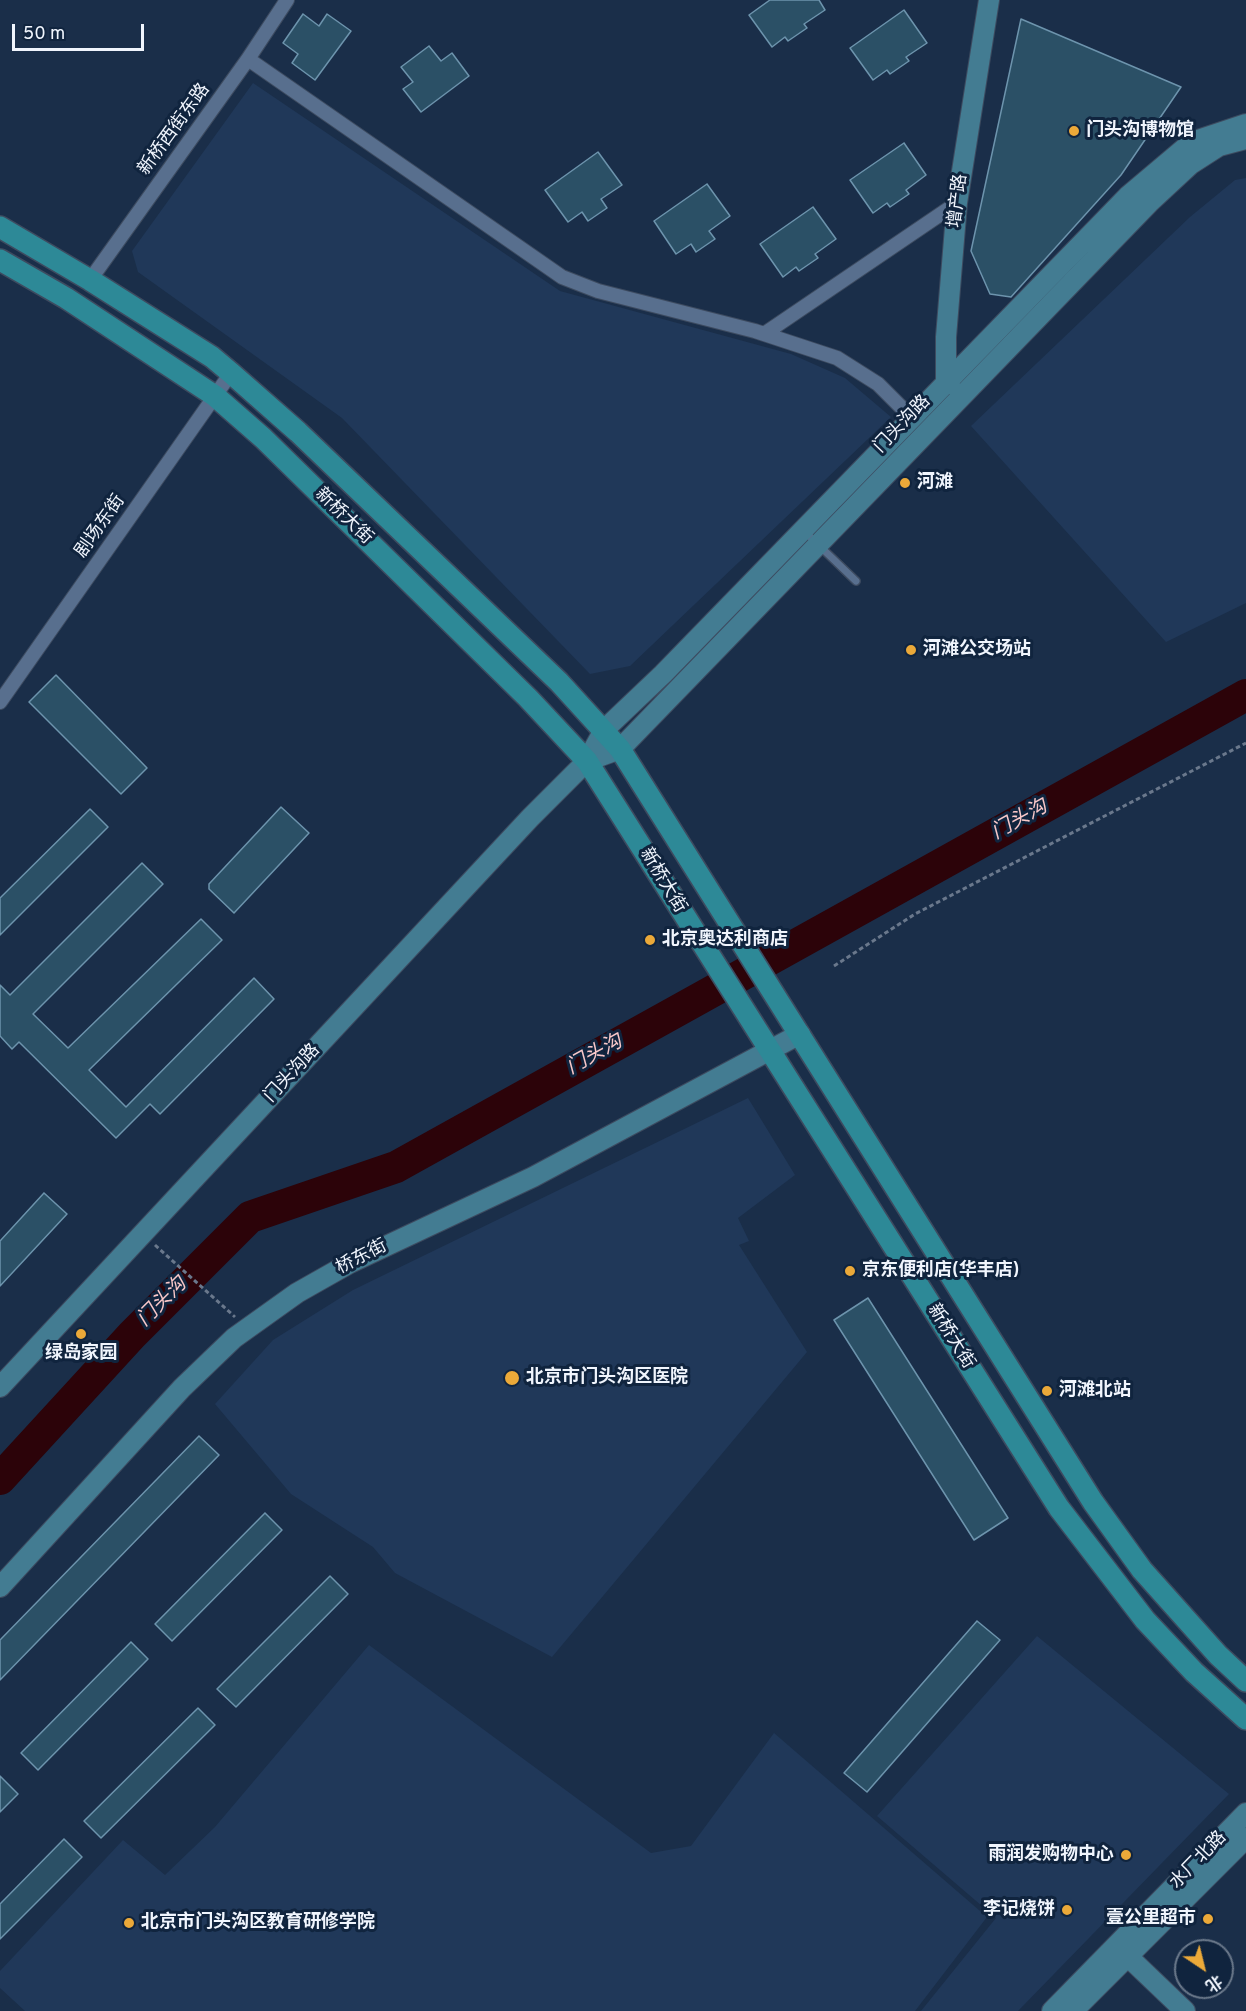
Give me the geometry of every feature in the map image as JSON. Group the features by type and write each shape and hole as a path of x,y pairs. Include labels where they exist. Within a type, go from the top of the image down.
{"main road":[{"name":"新桥大街","path":"0,227 90,280 212,357 323,456 559,682 604,730 620,749 719,903 1093,1502 1142,1570 1218,1655 1246,1681"},
{"name":"新桥大街","path":"0,260 66,298 215,396 263,438 528,698 586,761 1059,1508 1145,1620 1194,1672 1246,1719"}],"street":[{"name":"新桥西街东路","path":"90,280 248,59 287,0"},
{"name":"增产路","path":"946,380 946,337 957,203 989,0"},
{"path":"248,59 562,278 606,294 764,334 837,358 878,384 911,417"},
{"name":"门头沟路","path":"0,1387 530,818 586,761 604,730 663,674 946,380 1128,196 1191,142 1246,124"},
{"name":"门头沟路","path":"586,761 620,749 1149,203 1191,164 1219,146 1246,139"},
{"path":"764,334 957,203"},
{"name":"剧场东街","path":"0,702 231,373"},
{"path":"946,380 963,396"},
{"name":"桥东街","path":"0,1587 182,1388 247,1329 297,1293 350,1263 533,1177 800,1034"},
{"name":"水厂北路","path":"1052,2011 1122,1951 1246,1813"},
{"path":"1073,2011 1122,1951 1246,1838"},
{"path":"1122,1951 1185,2011"}],"lane":[{"path":"802,530 856,581"}],"path":[{"path":"834,966 915,914 1246,743"},
{"path":"144,1235 247,1329"}],"shaded area":[{"path":"253,83 560,291 791,354 845,378 891,417 630,666 590,674 342,418 138,272 132,251"},
{"path":"1246,178 1246,603 1166,642 971,426 1190,217 1235,180"},
{"name":"北京市门头沟区医院","path":"748,1098 795,1175 738,1218 749,1241 739,1245 807,1352 552,1657 395,1573 373,1547 291,1494 215,1404 273,1340 353,1290"},
{"path":"1037,1636 1229,1794 1018,2011 921,2011 996,1918 877,1816"},
{"path":"369,1645 651,1853 691,1846 774,1733 987,1917 915,2011 25,2011 0,1988 0,1971 123,1840 165,1875 215,1827"}],"building":[{"path":"770,0 819,0 825,10 804,24 807,28 788,41 785,37 772,47 749,15"},
{"path":"904,10 927,43 906,57 909,61 890,74 887,70 873,80 850,48"},
{"path":"303,14 319,26 327,14 351,31 315,80 292,63 298,54 283,43"},
{"name":"门头沟博物馆","path":"1021,19 1181,87 1121,175 1011,297 990,294 971,251"},
{"path":"429,46 441,61 452,53 469,76 421,112 403,89 413,82 401,67"},
{"path":"904,143 926,175 906,190 909,194 890,207 887,203 873,213 850,180"},
{"path":"598,152 622,185 601,199 607,208 588,221 582,212 568,222 545,190"},
{"path":"707,184 730,216 709,231 715,239 696,252 691,244 676,254 654,221"},
{"path":"813,207 836,239 815,254 818,258 799,271 796,267 783,277 760,244"},
{"path":"56,675 147,768 121,794 29,702"},
{"path":"281,807 309,833 234,913 209,889 209,884"},
{"path":"90,809 108,827 0,935 0,898"},
{"path":"142,863 163,884 33,1014 68,1048 201,919 222,940 89,1070 126,1107 254,978 274,999 160,1114 150,1104 116,1138 19,1042 12,1049 0,1036 0,985 10,995"},
{"path":"44,1193 67,1214 0,1286 0,1241"},
{"path":"868,1298 1008,1518 974,1540 834,1320"},
{"path":"199,1436 219,1455 0,1680 0,1640"},
{"path":"265,1513 282,1530 172,1641 155,1624"},
{"path":"330,1576 348,1594 236,1707 217,1689"},
{"path":"977,1621 1000,1640 867,1792 844,1773"},
{"path":"131,1642 148,1659 38,1770 21,1753"},
{"path":"198,1708 215,1725 101,1838 84,1821"},
{"path":"0,1776 18,1794 0,1812"},
{"path":"64,1839 82,1857 0,1939 0,1904"}],"waterway":[{"name":"门头沟","path":"0,1479 132,1335 250,1217 396,1167 1246,695"}],"place":[{"name":"门头沟博物馆","path":"1074,131"},
{"name":"河滩","path":"905,483"},
{"name":"河滩公交场站","path":"911,650"},
{"name":"北京奥达利商店","path":"650,940"},
{"name":"京东便利店(华丰店)","path":"850,1271"},
{"name":"绿岛家园","path":"81,1334"},
{"name":"北京市门头沟区医院","path":"512,1378"},
{"name":"河滩北站","path":"1047,1391"},
{"name":"雨润发购物中心","path":"1126,1855"},
{"name":"李记烧饼","path":"1067,1910"},
{"name":"壹公里超市","path":"1208,1919"},
{"name":"北京市门头沟区教育研修学院","path":"129,1923"}]}
